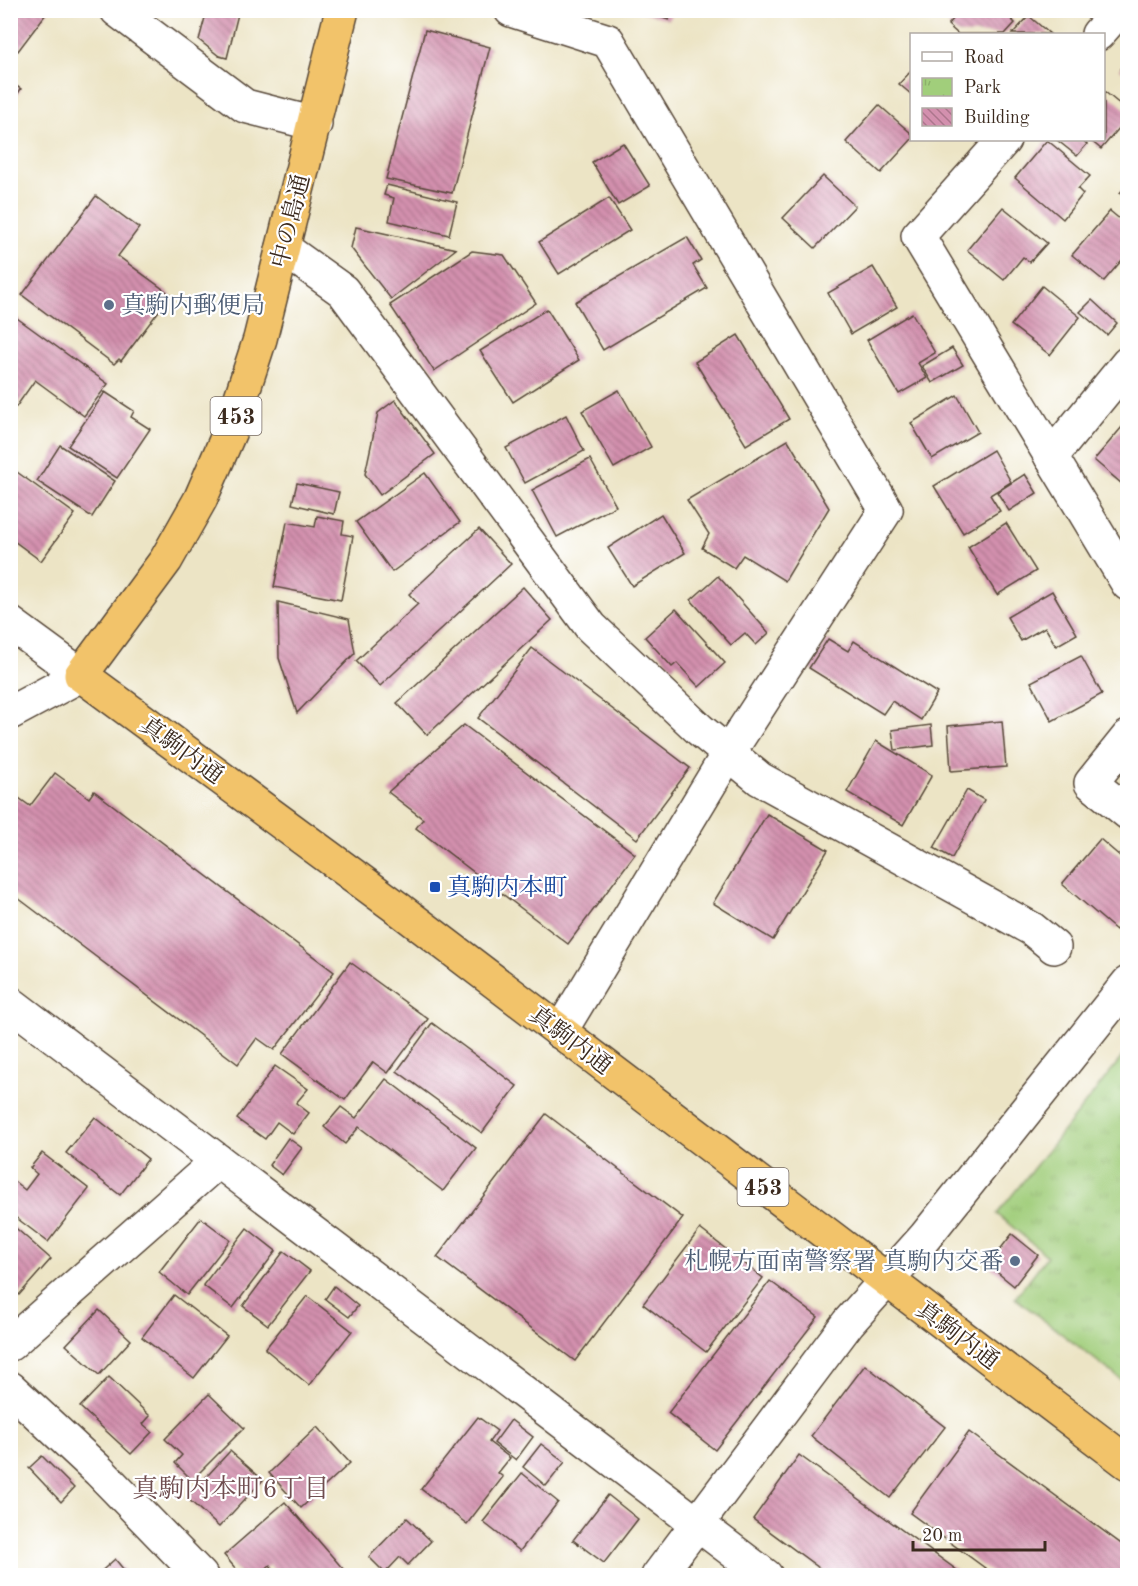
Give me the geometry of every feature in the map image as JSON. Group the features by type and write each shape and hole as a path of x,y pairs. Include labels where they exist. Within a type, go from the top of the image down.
{"highway":[{"name":"中の島通","path":"81,675 166,560 216,467 251,369 315,124 342,10"},
{"name":"真駒内通","path":"81,675 560,1032 1128,1463"}],"street":[{"path":"117,10 245,106 315,124"},
{"path":"511,10 608,41 886,510 728,754 560,1032"},
{"path":"1099,33 1119,10"},
{"path":"1003,141 918,236 1128,584"},
{"path":"283,248 343,291 591,627 728,754 760,779 1032,929 1054,947"},
{"path":"1051,458 1128,363"},
{"name":"真駒内通","path":"10,623 81,675"},
{"path":"10,713 81,675"},
{"path":"1128,737 1091,783 1128,813"},
{"path":"658,1575 848,1323 925,1237 1128,983"},
{"path":"10,1003 766,1575"},
{"path":"10,1344 218,1161"},
{"path":"10,1388 107,1479 201,1575"}],"green space":[{"path":"1127,1051 1127,1384 1015,1298 1047,1256 997,1214"}],"building":[{"path":"10,10 49,10 18,51 10,45"},
{"path":"207,10 239,10 227,58 219,56 199,40"},
{"path":"637,10 672,10 669,20"},
{"path":"961,10 1002,10 1015,23 1006,33 957,33 948,25"},
{"path":"1029,16 1049,33 1013,33"},
{"path":"425,30 490,47 452,193 386,179"},
{"path":"1128,60 1128,76 1120,69"},
{"path":"910,72 910,93 899,84"},
{"path":"10,82 21,89 10,105"},
{"path":"1105,92 1128,111 1128,118 1101,149 1091,141 1105,141"},
{"path":"879,105 910,132 910,141 881,173 846,142"},
{"path":"1046,141 1090,176 1078,189 1083,194 1063,219 1015,178"},
{"path":"1058,141 1083,141 1087,144 1077,156"},
{"path":"623,143 650,186 618,205 592,162"},
{"path":"823,176 855,206 815,248 783,218"},
{"path":"1128,184 1128,199 1120,193"},
{"path":"387,185 457,202 449,235 389,221 394,198 384,195"},
{"path":"96,196 139,228 118,256 171,295 121,361 119,359 114,364 22,295"},
{"path":"609,198 630,230 559,274 539,242"},
{"path":"1003,207 1047,243 1030,262 1023,257 1004,280 967,250"},
{"path":"1110,211 1128,226 1128,253 1104,281 1072,255"},
{"path":"356,227 456,249 391,299 351,248"},
{"path":"687,237 701,260 693,265 707,288 603,350 575,302"},
{"path":"472,251 504,255 536,303 434,371 390,305"},
{"path":"873,267 897,307 851,334 828,293"},
{"path":"1042,286 1080,317 1050,355 1011,325"},
{"path":"1092,300 1117,323 1107,335 1080,312"},
{"path":"547,309 579,360 513,402 480,351"},
{"path":"10,313 108,384 84,416 35,380 16,407 10,404"},
{"path":"912,313 935,353 918,363 927,378 899,394 867,340"},
{"path":"738,335 789,419 746,445 695,362"},
{"path":"952,348 963,365 932,383 922,366"},
{"path":"619,390 651,447 614,468 582,411"},
{"path":"105,392 134,411 131,417 150,429 117,478 68,446"},
{"path":"957,395 978,432 932,459 911,423"},
{"path":"395,400 435,454 380,495 365,474 378,413"},
{"path":"566,415 584,451 525,483 506,448"},
{"path":"1128,420 1128,489 1094,460"},
{"path":"788,440 829,508 785,581 743,555 734,568 702,548 709,534 687,500"},
{"path":"60,445 115,481 92,517 37,481"},
{"path":"993,450 1011,482 990,495 1000,511 963,533 934,486"},
{"path":"590,459 616,506 557,537 532,490"},
{"path":"10,467 75,514 41,561 10,538"},
{"path":"425,473 460,522 392,572 356,522"},
{"path":"1025,474 1037,493 1009,511 997,492"},
{"path":"297,483 339,492 334,514 292,504"},
{"path":"661,514 685,553 632,586 608,548"},
{"path":"317,516 344,521 342,534 353,536 341,600 274,587 287,522 315,527"},
{"path":"1006,523 1036,571 997,595 968,547"},
{"path":"479,529 511,564 380,686 356,661 418,604 409,594"},
{"path":"718,576 769,633 756,645 745,633 731,645 691,600"},
{"path":"523,587 552,620 427,735 397,703"},
{"path":"1052,591 1077,634 1056,646 1045,627 1021,641 1007,617"},
{"path":"278,602 349,619 355,653 297,713 279,658"},
{"path":"676,609 725,663 699,687 677,663 672,667 645,637"},
{"path":"828,639 848,651 854,641 937,693 921,720 892,701 883,714 809,668"},
{"path":"532,648 690,768 637,839 478,718"},
{"path":"1081,656 1102,694 1052,721 1031,682"},
{"path":"1002,721 1006,767 951,771 948,726"},
{"path":"464,725 635,854 568,944 416,828 423,819 388,792"},
{"path":"931,725 933,745 895,750 892,730"},
{"path":"876,741 932,775 903,825 847,792"},
{"path":"55,773 89,798 94,791 334,972 274,1050 257,1038 238,1064 10,892 10,803 16,796 30,806"},
{"path":"967,790 984,800 952,858 934,848"},
{"path":"767,814 828,850 773,940 713,903"},
{"path":"1100,839 1128,863 1128,916 1116,930 1062,884"},
{"path":"350,962 428,1019 388,1073 373,1062 345,1100 282,1054"},
{"path":"432,1023 517,1086 482,1133 397,1071"},
{"path":"275,1066 308,1089 296,1103 309,1113 293,1134 277,1122 265,1139 237,1119"},
{"path":"386,1079 476,1148 443,1191 359,1127 345,1144 324,1127 341,1107 356,1118"},
{"path":"546,1114 683,1218 575,1361 437,1257"},
{"path":"95,1117 148,1159 120,1195 66,1153"},
{"path":"288,1138 302,1148 282,1175 269,1165"},
{"path":"42,1153 89,1189 48,1242 10,1213 10,1187 15,1182 25,1190 37,1174 30,1168"},
{"path":"201,1218 230,1240 187,1295 159,1272"},
{"path":"10,1223 51,1259 19,1295 10,1288"},
{"path":"247,1228 276,1251 233,1308 203,1285"},
{"path":"700,1229 763,1278 706,1352 643,1304"},
{"path":"1012,1234 1038,1255 1014,1286 988,1265"},
{"path":"284,1251 310,1271 268,1325 243,1306"},
{"path":"770,1281 818,1317 715,1450 668,1413"},
{"path":"334,1286 358,1306 349,1317 325,1299"},
{"path":"174,1295 227,1336 194,1378 142,1337"},
{"path":"307,1296 352,1331 309,1385 265,1349"},
{"path":"99,1310 131,1340 99,1375 66,1345"},
{"path":"865,1365 945,1427 890,1498 811,1436"},
{"path":"109,1377 150,1416 143,1424 152,1432 131,1454 80,1407"},
{"path":"209,1394 244,1428 192,1480 175,1463 182,1455 165,1439"},
{"path":"478,1417 497,1431 489,1442 510,1458 498,1473 503,1477 467,1524 421,1489"},
{"path":"511,1420 533,1437 516,1460 494,1443"},
{"path":"317,1427 350,1463 301,1508 269,1473"},
{"path":"969,1432 1128,1549 1128,1576 996,1576 910,1513"},
{"path":"541,1444 565,1462 546,1486 523,1467"},
{"path":"230,1451 263,1480 219,1527 187,1498"},
{"path":"799,1455 965,1576 830,1576 753,1519"},
{"path":"42,1456 74,1488 61,1502 29,1468"},
{"path":"522,1473 558,1502 520,1551 483,1522"},
{"path":"608,1495 638,1519 604,1563 573,1540"},
{"path":"285,1502 344,1570 339,1576 279,1576 270,1565 258,1576 242,1576 224,1555"},
{"path":"407,1518 431,1541 408,1565 400,1557 385,1573 369,1557"},
{"path":"115,1559 129,1576 96,1576"}],"place":[{"name":"真駒内郵便局","path":"109,305"},
{"name":"真駒内本町","path":"435,887"},
{"name":"札幌方面南警察署 真駒内交番","path":"1015,1261"}],"district":[{"name":"真駒内本町6丁目","path":"231,1488"}]}
